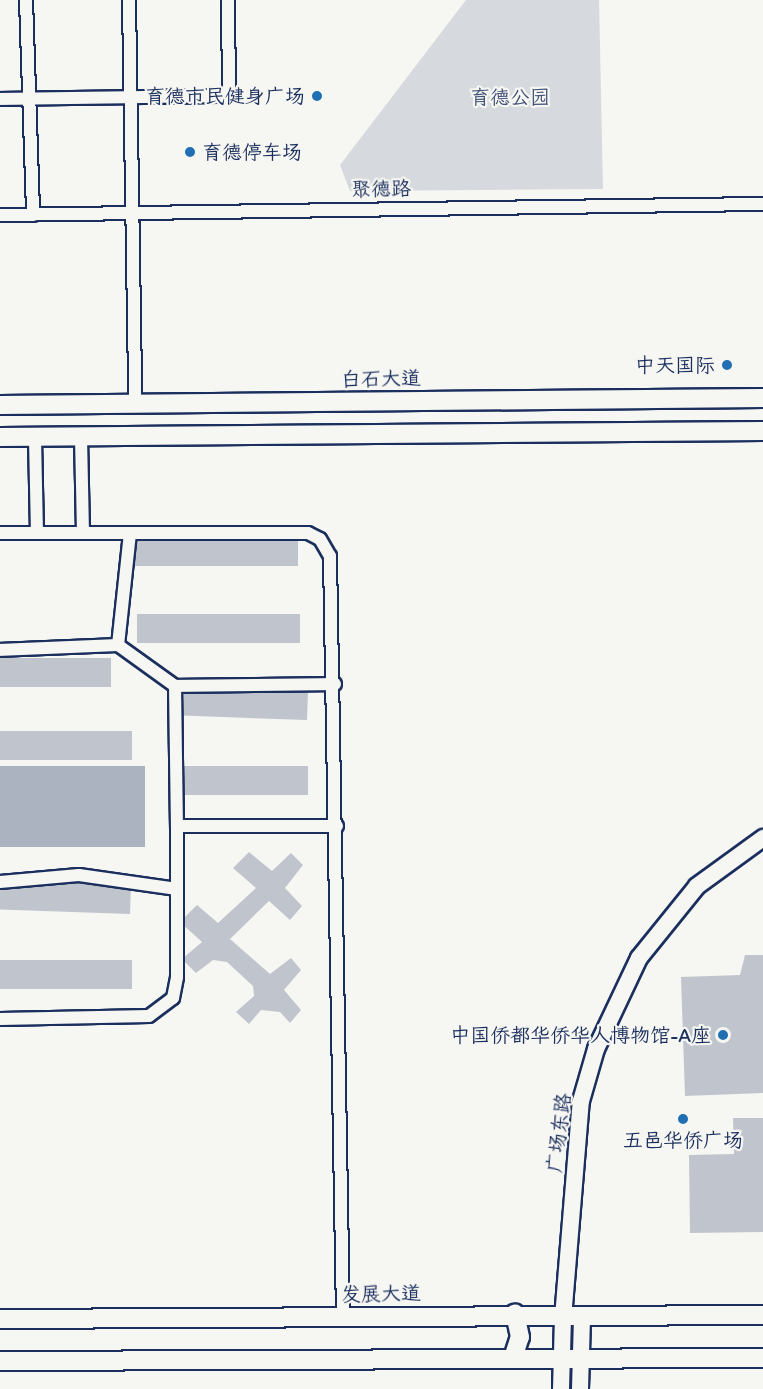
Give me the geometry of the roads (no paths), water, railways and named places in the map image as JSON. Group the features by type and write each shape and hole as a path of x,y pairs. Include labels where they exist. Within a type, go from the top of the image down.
{"main road":[{"name":"白石大道","path":"0,405 763,398"},
{"path":"0,437 763,431"},
{"name":"广场东路","path":"561,1389 563,1318 581,1101 611,1012 639,958 698,886 763,838"},
{"path":"513,1358 520,1337 515,1314"},
{"name":"发展大道","path":"0,1319 343,1318 515,1314 563,1318 763,1315"},
{"path":"580,1389 582,1317"},
{"path":"0,1360 763,1358"}],"street":[{"path":"26,0 33,215"},
{"path":"129,0 135,404"},
{"path":"0,99 229,96 228,0"},
{"name":"聚德路","path":"0,215 131,211 763,204"},
{"path":"81,437 83,533"},
{"path":"35,438 37,533"},
{"path":"0,533 308,533 320,539 330,556 335,684 343,1318"},
{"path":"118,645 130,533"},
{"path":"0,650 118,645 175,686 335,684"},
{"path":"0,1019 149,1016 159,1011 175,991 177,826 175,686"},
{"path":"177,826 337,826"},
{"path":"0,882 79,875 177,889"}],"place":[{"name":"育德市民健身广场","path":"317,96"},
{"name":"育德停车场","path":"190,152"},
{"name":"中天国际","path":"727,365"},
{"name":"中国侨都华侨华人博物馆-A座","path":"723,1035"},
{"name":"五邑华侨广场","path":"683,1119"}],"park label":[{"name":"育德公园","path":"510,97"}]}
